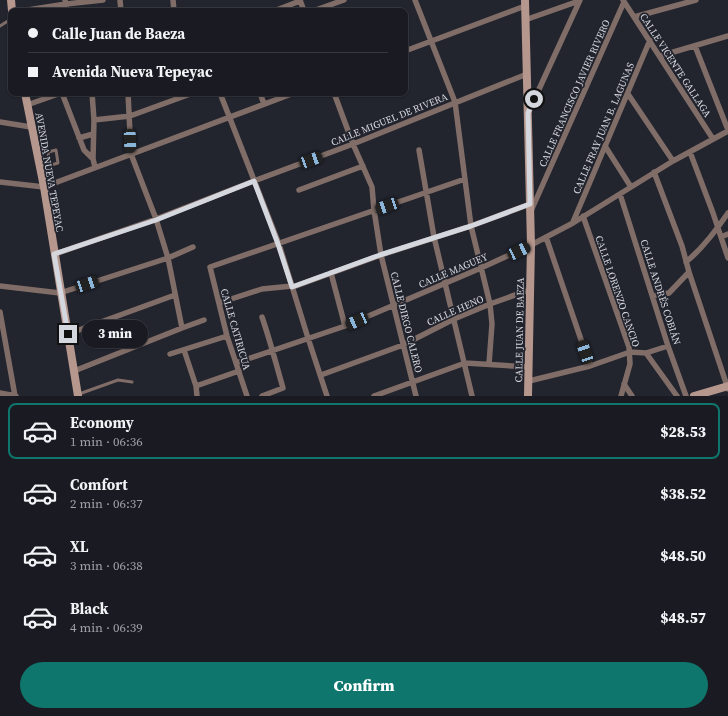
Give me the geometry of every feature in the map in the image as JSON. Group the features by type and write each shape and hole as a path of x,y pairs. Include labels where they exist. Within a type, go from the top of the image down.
{"street":[{"path":"36,8 66,2 103,0"},
{"path":"322,8 344,0"},
{"path":"415,0 454,102 471,226 490,304 492,324 488,364"},
{"path":"634,17 696,0"},
{"path":"282,8 300,1"},
{"path":"525,20 579,1"},
{"path":"528,113 579,1"},
{"name":"CALLE VICENTE GALLAGA","path":"624,1 713,139"},
{"name":"CALLE FRANCISCO JAVIER RIVERO","path":"530,213 624,1"},
{"path":"408,50 525,3"},
{"name":"CALLE JUAN DE BAEZA","path":"525,3 531,246 528,396"},
{"path":"660,56 728,36"},
{"name":"CALLE FRAY JUAN B. LAGUNAS","path":"573,223 650,40"},
{"path":"695,46 728,130"},
{"name":"CALLE MIGUEL DE RIVERA","path":"54,254 156,220 353,144 454,102 527,74"},
{"path":"628,94 673,161"},
{"name":"AVENIDA NUEVA TEPEYAC","path":"26,96 44,187 60,293 78,395"},
{"path":"27,105 53,96"},
{"path":"63,96 84,150 93,160"},
{"path":"92,96 94,120 93,160 95,167"},
{"path":"128,96 131,154 156,220 168,258 182,328"},
{"path":"94,120 130,116 185,96"},
{"path":"221,96 278,244 327,396"},
{"path":"261,96 264,104"},
{"path":"0,182 44,187 286,96"},
{"name":"CALLE DIEGO CALERO","path":"335,96 353,144 372,187 380,255 416,396"},
{"path":"0,122 32,127"},
{"name":"CALLE MAGUEY","path":"236,363 345,326 531,246 573,223 654,172 728,130"},
{"path":"79,138 93,134"},
{"path":"605,146 631,187"},
{"path":"419,150 425,193 434,237 472,396"},
{"path":"690,152 728,258"},
{"path":"299,190 363,166"},
{"path":"654,172 682,246 689,272 728,387 694,396"},
{"path":"278,244 465,179"},
{"name":"CALLE ANDRÉS COBIÁN","path":"620,194 668,346 686,396"},
{"path":"219,304 262,289 292,286 380,255 471,226 530,204"},
{"path":"686,262 718,228 728,213"},
{"name":"CALLE LORENZO CANCIO","path":"583,216 630,352 630,364 621,396"},
{"path":"720,237 728,234"},
{"path":"546,237 590,366"},
{"name":"CALLE CATIRICUA","path":"247,396 227,336 210,267 278,244"},
{"path":"0,286 60,293 168,258 193,247"},
{"path":"653,296 669,293 689,272"},
{"path":"331,273 345,326"},
{"name":"CALLE HENO","path":"321,375 403,345 454,319 530,290"},
{"path":"68,334 175,295"},
{"path":"0,312 16,396 0,393"},
{"path":"262,317 283,388 262,396"},
{"path":"74,371 204,320"},
{"path":"170,354 227,336"},
{"path":"529,381 590,366 630,352 640,354 668,346"},
{"path":"184,350 196,386 197,396"},
{"path":"646,353 677,396"},
{"path":"374,396 465,363 529,367"},
{"path":"196,386 239,371"},
{"path":"624,384 632,396"}],"lane":[{"path":"40,168 58,163 56,150 48,152 50,165"},
{"path":"78,395 118,380 132,382"}],"route":[{"path":"68,334 54,254 156,220 254,181 278,244 292,287 380,255 471,226 530,204 528,113 534,99"}]}
